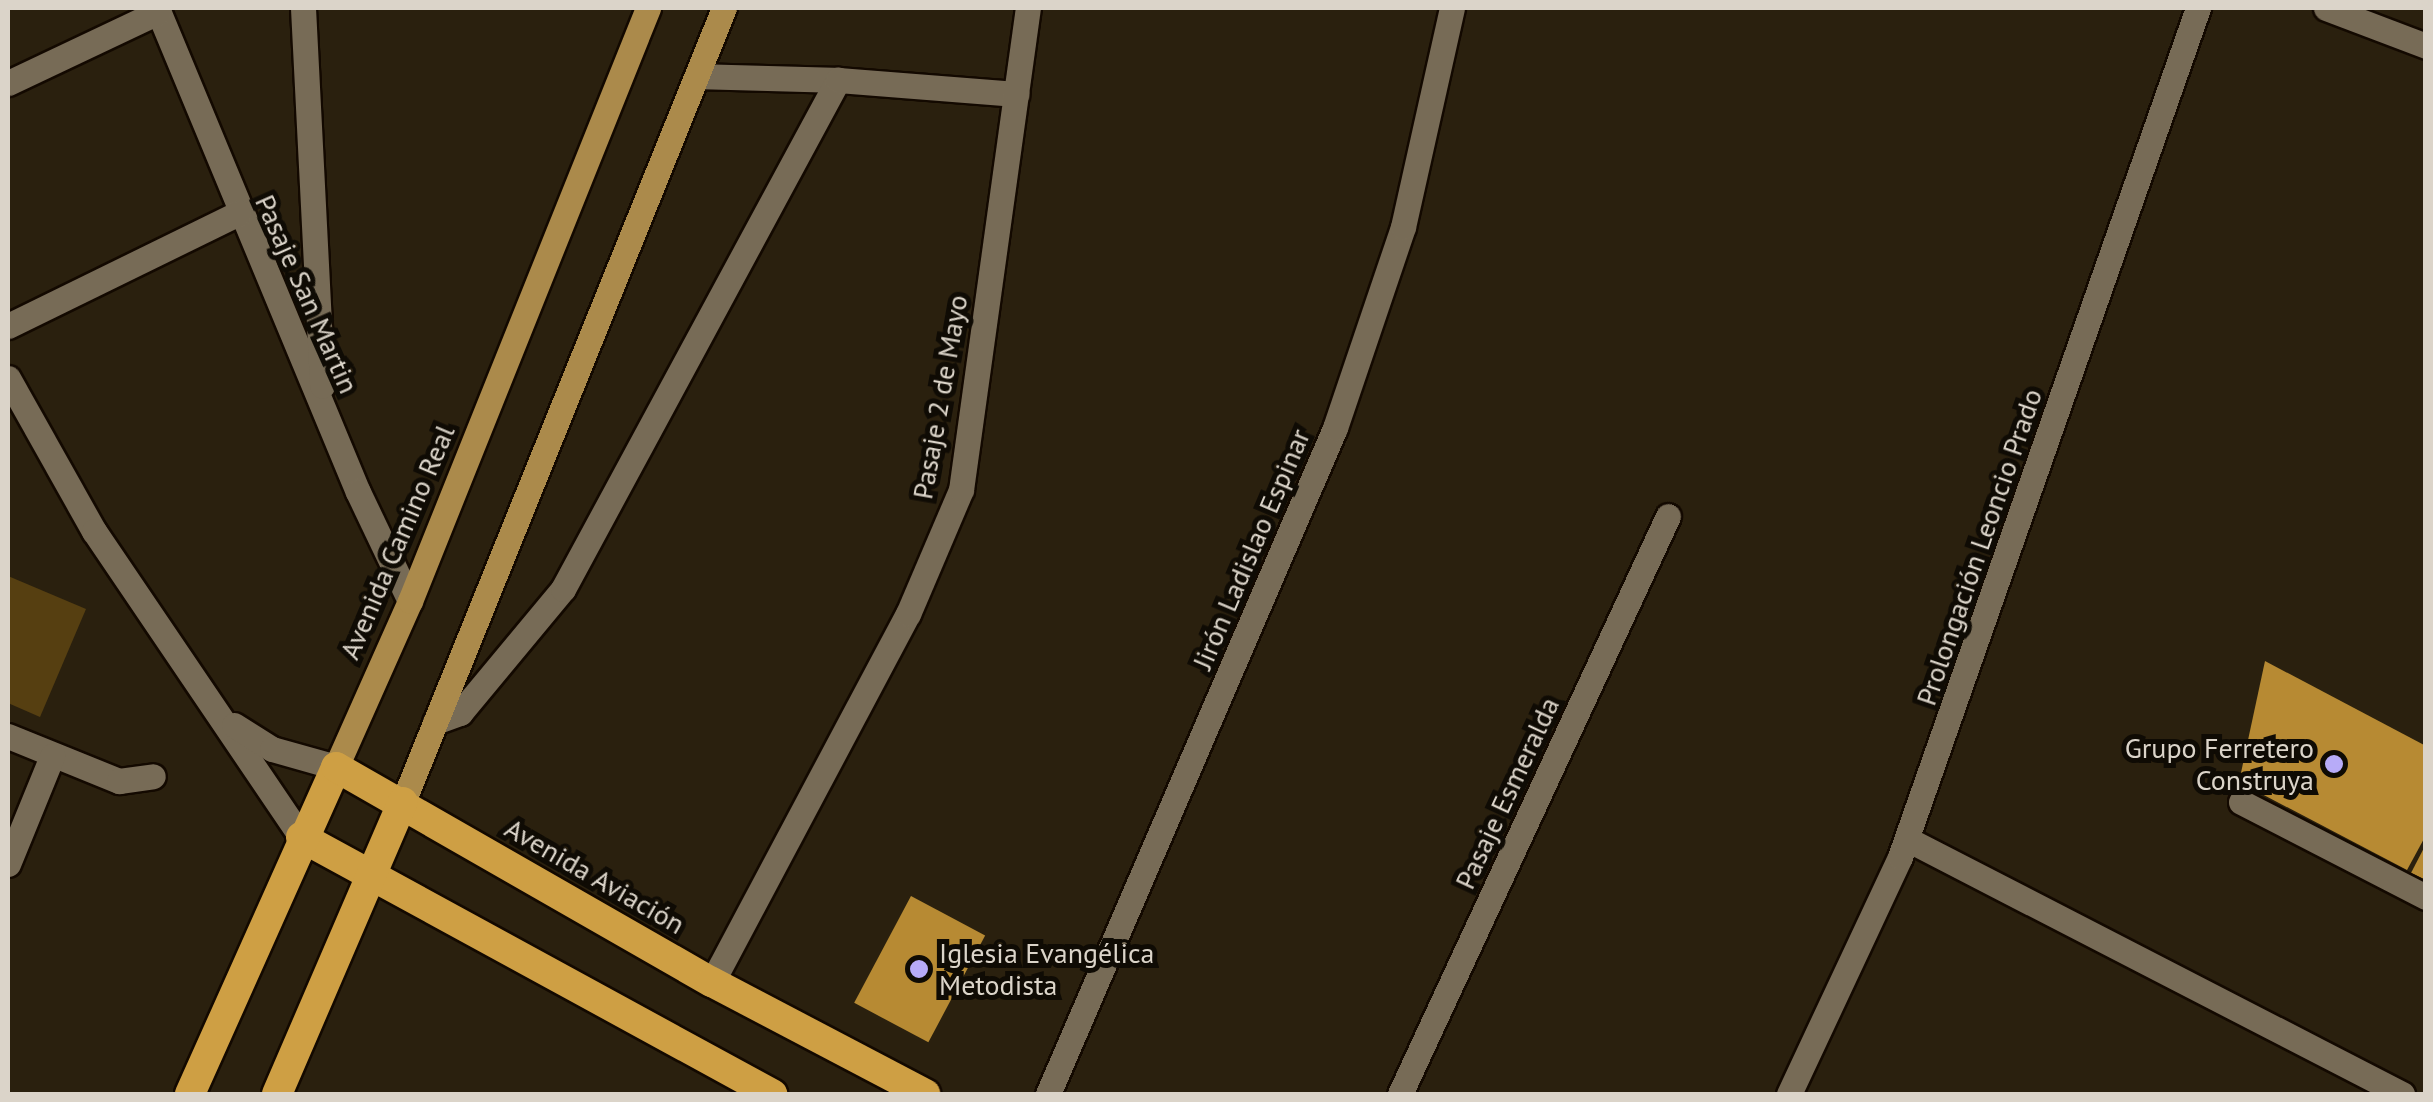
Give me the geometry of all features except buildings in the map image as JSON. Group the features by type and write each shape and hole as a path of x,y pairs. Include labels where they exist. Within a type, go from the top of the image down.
{"highway":[{"name":"Avenida Aviación","path":"336,767 404,802 712,982 926,1094"},
{"name":"Avenida Camino Real","path":"190,1094 336,767"},
{"path":"277,1094 404,802"},
{"path":"302,837 772,1094"}],"main road":[{"name":"Avenida Camino Real","path":"336,767 410,601 648,8"},
{"path":"404,802 724,8"}],"street":[{"path":"302,8 322,401"},
{"name":"Pasaje 2 de Mayo","path":"712,982 908,614 961,490 1028,8"},
{"name":"Jirón Ladislao Espinar","path":"1048,1094 1336,428 1403,226 1452,8"},
{"name":"Prolongación Leoncio Prado","path":"1789,1094 1907,839 2198,8"},
{"path":"2326,8 2426,46"},
{"path":"8,83 158,10"},
{"name":"Pasaje San Martin","path":"158,10 238,213 410,601"},
{"path":"697,76 838,80 1016,94"},
{"path":"434,722 460,713 562,589 838,80"},
{"path":"8,326 238,213"},
{"name":"Avenida Aviación","path":"8,378 94,531 230,722 302,837"},
{"name":"Pasaje Esmeralda","path":"1400,1094 1668,516"},
{"name":"Avenida Aviación","path":"230,722 272,749 336,767"},
{"path":"8,736 119,781 153,776"},
{"path":"8,864 52,756"},
{"path":"2241,802 2426,897"},
{"path":"1907,839 2402,1094"}],"shaded area":[{"path":"8,576 86,609 40,717 8,703"}],"place":[{"name":"Grupo Ferretero Construya","path":"2334,764"},
{"name":"Iglesia Evangélica Metodista","path":"919,969"}]}
